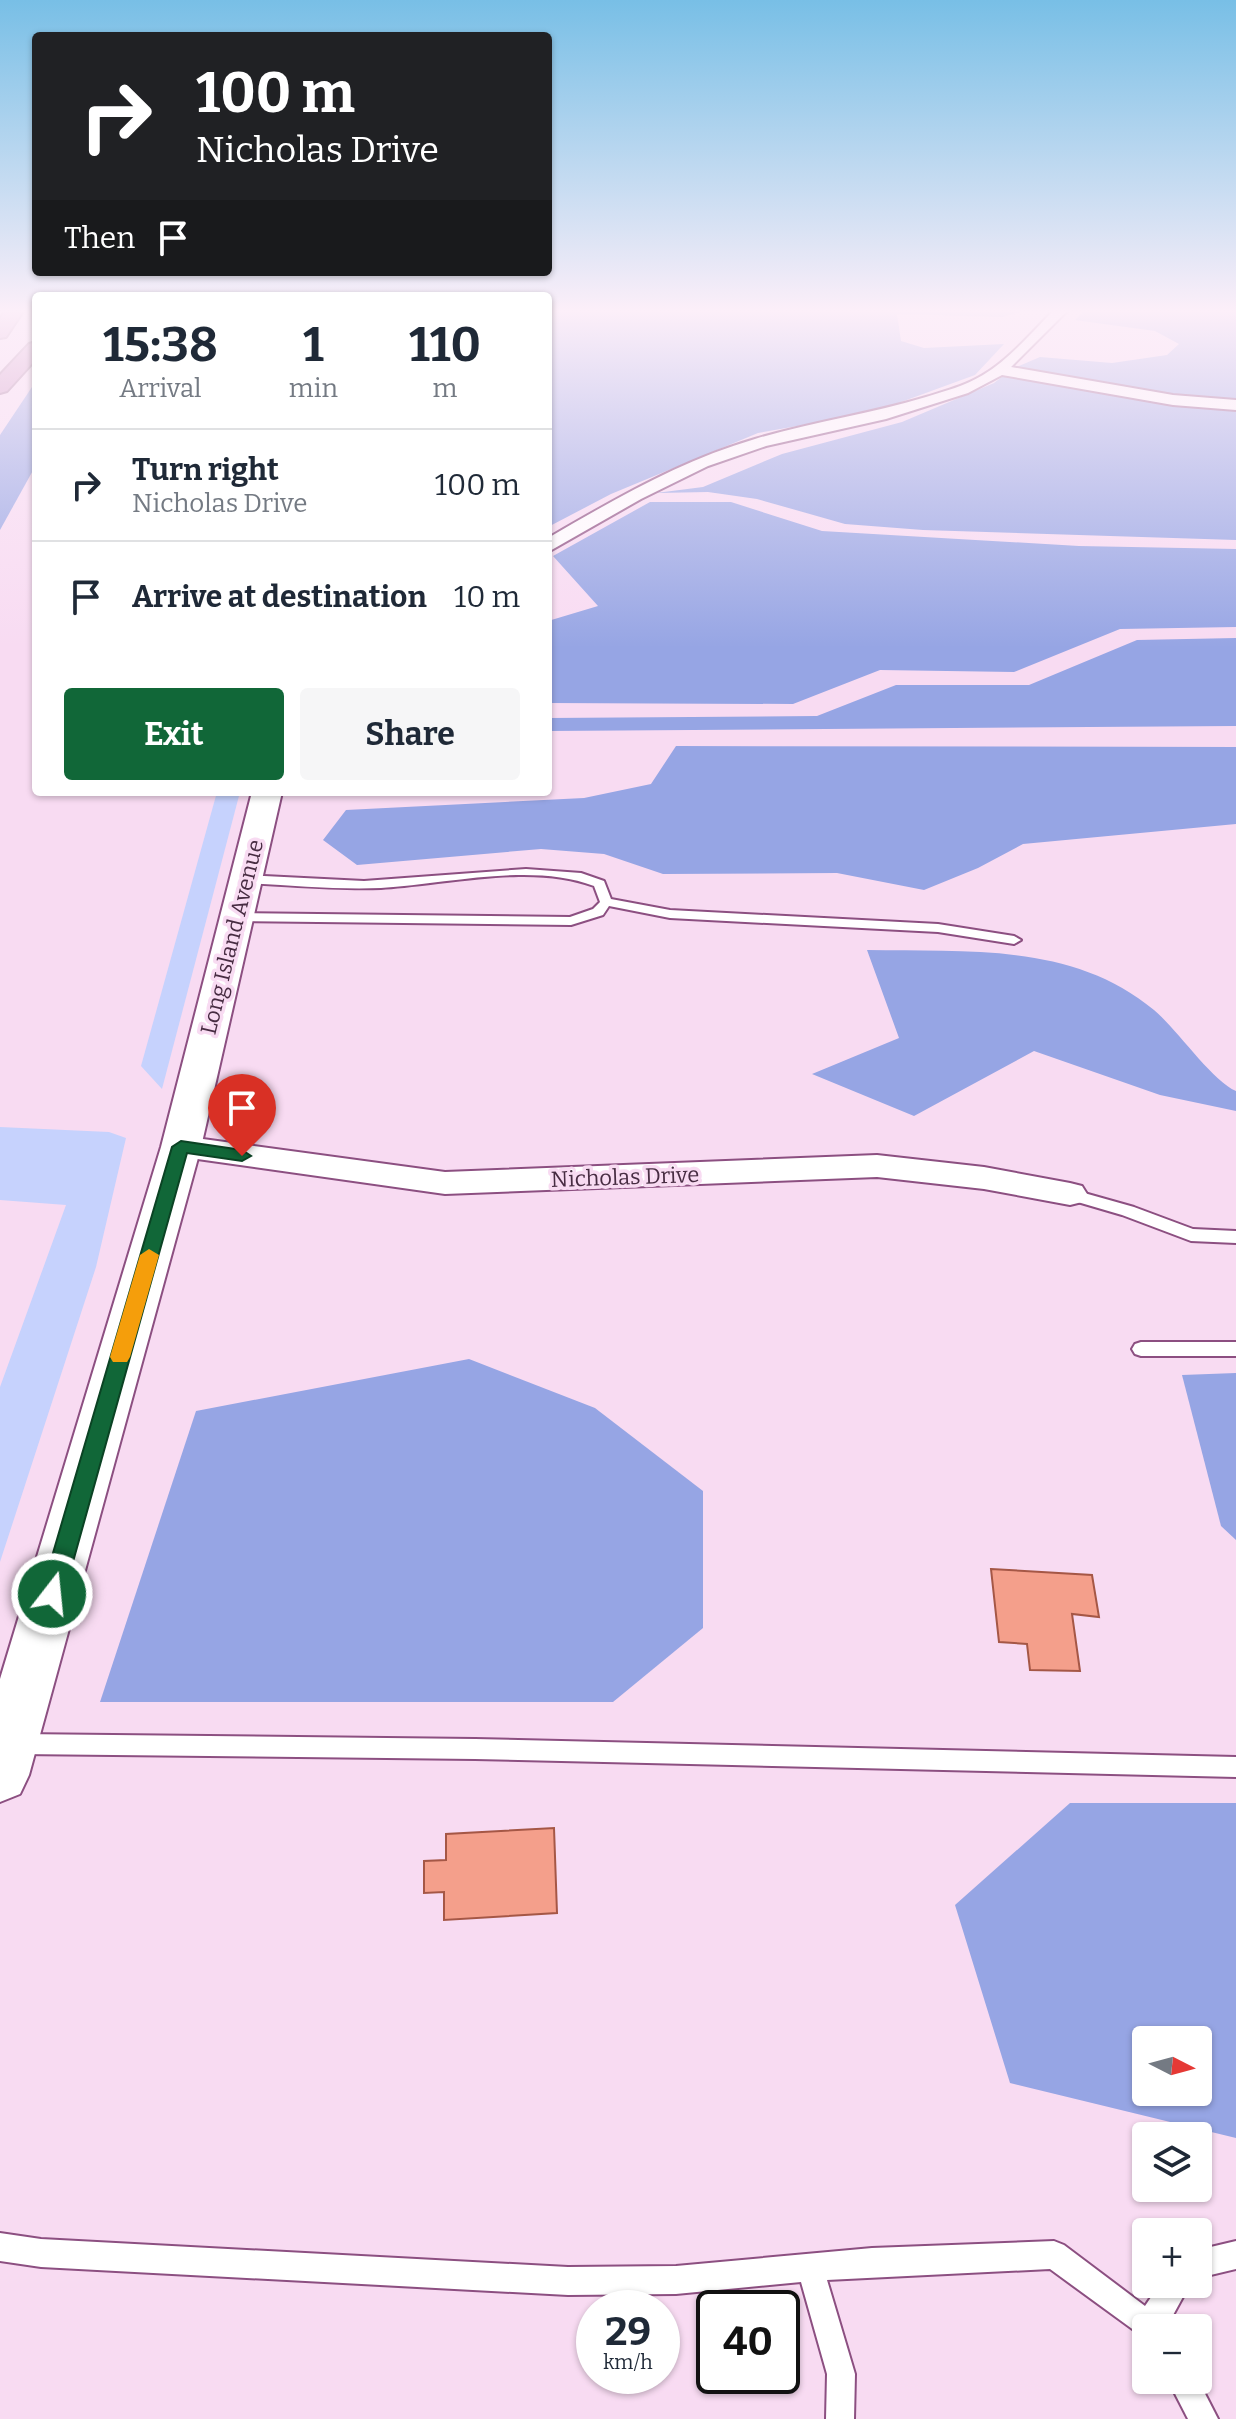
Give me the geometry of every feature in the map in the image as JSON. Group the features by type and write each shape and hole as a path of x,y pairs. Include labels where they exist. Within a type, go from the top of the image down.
{"street":[{"path":"552,544 635,495 702,462 762,442 852,423"},
{"name":"Long Island Avenue","path":"5,1759 181,1147 266,796"},
{"name":"Nicholas Drive","path":"181,1147 445,1183 877,1166 984,1178 1070,1194"}],"lane":[{"path":"242,898 519,874 576,875 600,884 606,902"},
{"path":"242,898 571,921 598,912 606,902"},
{"path":"606,902 670,914 938,928 1014,940"},
{"path":"1070,1194 1128,1211 1191,1235 1236,1237"},
{"path":"1141,1349 1236,1349"},
{"path":"5,1759 243,1744 845,1755 1236,1767"},
{"path":"0,2247 41,2253 568,2281 676,2280 810,2267 1054,2255 1135,2314"},
{"path":"1212,2261 1236,2255"},
{"path":"810,2267 841,2374 840,2419"},
{"path":"1190,2394 1204,2419"}],"shaded area":[{"path":"8,423 32,423 32,472 0,530 0,435"},
{"path":"552,423 815,423 758,433 611,494 552,525"},
{"path":"899,423 1236,423 1236,540 923,530 845,524 757,499 708,492 656,493 703,487 782,454"},
{"path":"650,502 731,502 822,531 1079,546 1236,549 1236,627 1120,629 1014,672 880,670 793,704 552,703 552,620 598,606 553,556"},
{"path":"1236,638 1236,726 552,731 552,718 817,716 896,685 1029,685 1137,640"},
{"path":"676,746 1236,747 1236,824 1023,844 978,868 924,890 837,873 663,874 604,854 541,849 357,865 323,840 346,810 584,798 651,784"},
{"path":"216,796 239,796 162,1089 141,1066"},
{"path":"867,950 1017,955 1089,972 1122,988 1154,1010 1216,1077 1236,1091 1236,1111 1160,1095 1034,1051 914,1116 812,1074 899,1038"},
{"path":"0,1127 109,1132 126,1138 96,1267 0,1562 0,1387 66,1205 0,1200"},
{"path":"469,1359 595,1408 703,1491 703,1628 613,1702 100,1702 196,1411"},
{"path":"1236,1373 1236,1540 1221,1526 1182,1375"},
{"path":"1070,1803 1236,1803 1236,2138 1212,2132 1212,2122 1170,2122 1010,2083 955,1905"}],"building":[{"path":"991,1569 1092,1575 1099,1617 1072,1614 1080,1671 1030,1670 1027,1644 999,1642"},
{"path":"554,1828 557,1913 444,1920 444,1892 424,1893 424,1861 446,1860 446,1834"}],"slow traffic":[{"path":"120,1357 149,1255"}],"route":[{"path":"52,1594 181,1147 242,1156"}]}
